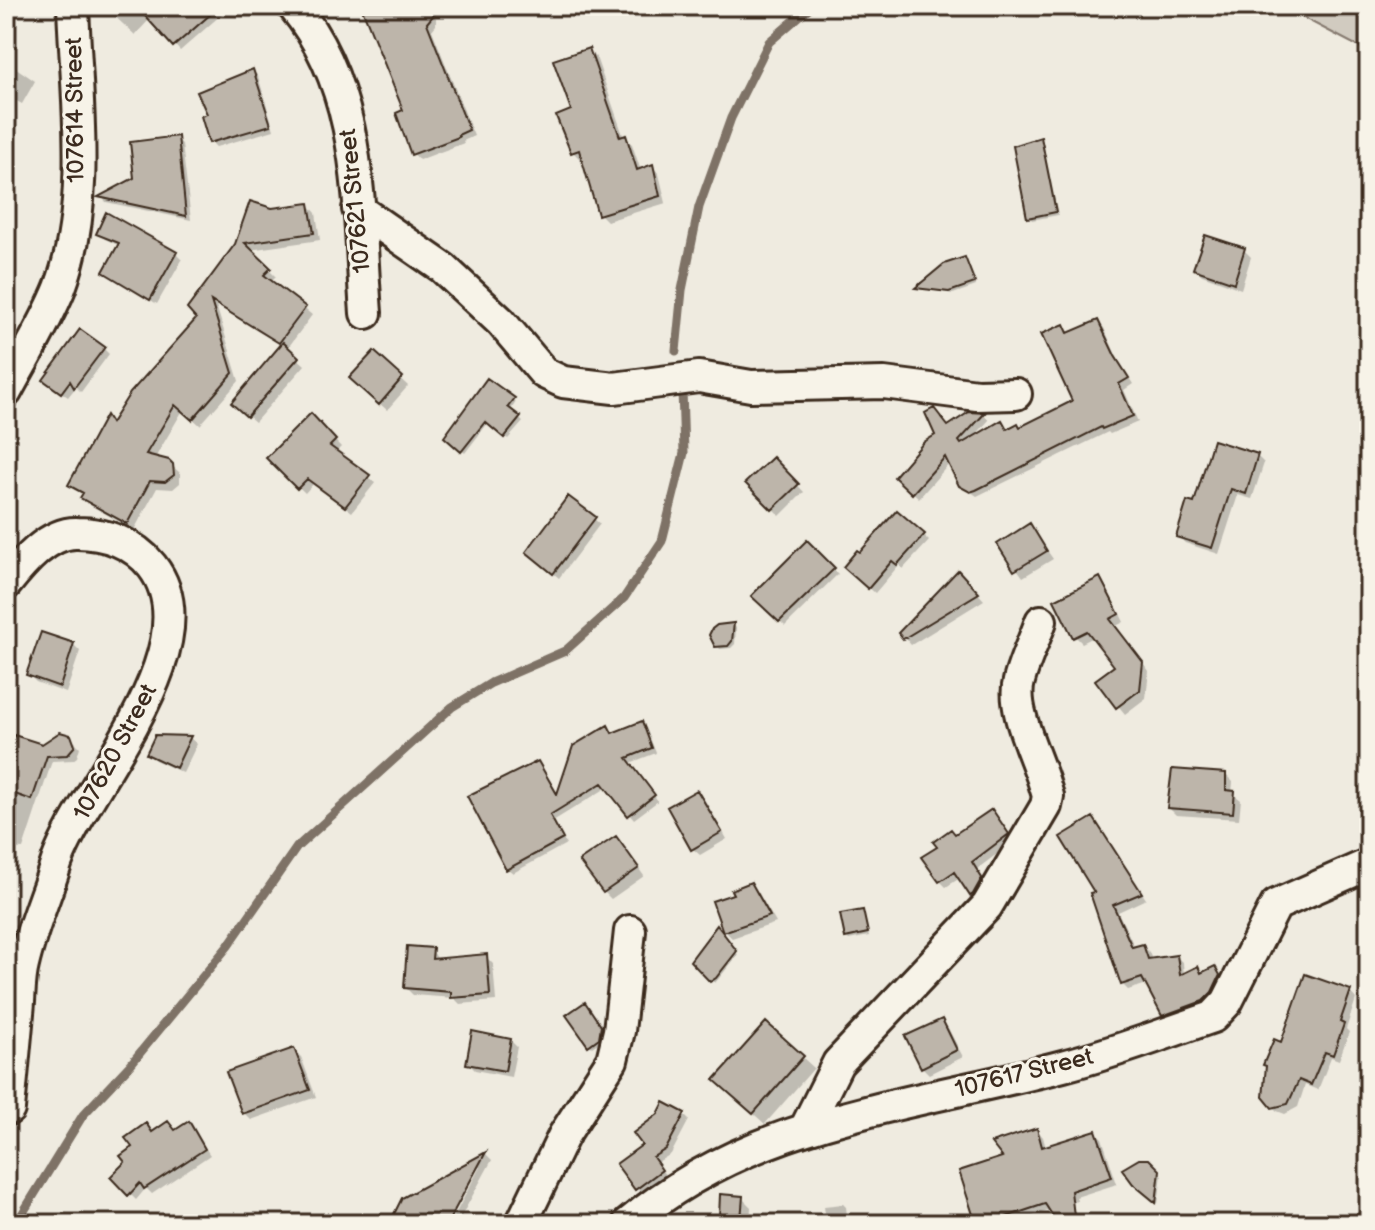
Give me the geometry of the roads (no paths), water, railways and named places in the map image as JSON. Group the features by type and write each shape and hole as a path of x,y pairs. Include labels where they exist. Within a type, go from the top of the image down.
{"street":[{"name":"107614 Street","path":"6,392 60,287 72,239 81,167 73,6"},
{"name":"107621 Street","path":"293,6 333,72 351,132 366,313"},
{"path":"358,209 443,268 501,322 544,373 563,382 614,388 641,382 699,377 751,386 884,383 977,395 1016,394"},
{"name":"107620 Street","path":"6,584 36,551 52,540 70,532 96,533 130,547 146,559 164,585 170,606 170,620 155,679 59,856 22,966 9,1109"},
{"path":"805,1129 838,1063 987,906 1046,806 1048,796 1023,723 1017,693 1018,682 1041,621"},
{"name":"107617 Street","path":"628,1224 651,1204 743,1152 836,1118 1063,1066 1213,1017 1227,1002 1276,905 1369,864"},
{"path":"521,1224 564,1135 612,1060 619,1031 630,931"}],"waterway":[{"path":"676,351 682,290 699,207 731,118 769,42 811,6"},
{"path":"16,1224 83,1115 130,1065 228,946 297,847 452,707 491,683 565,651 624,598 662,541 684,453 682,389"}]}
